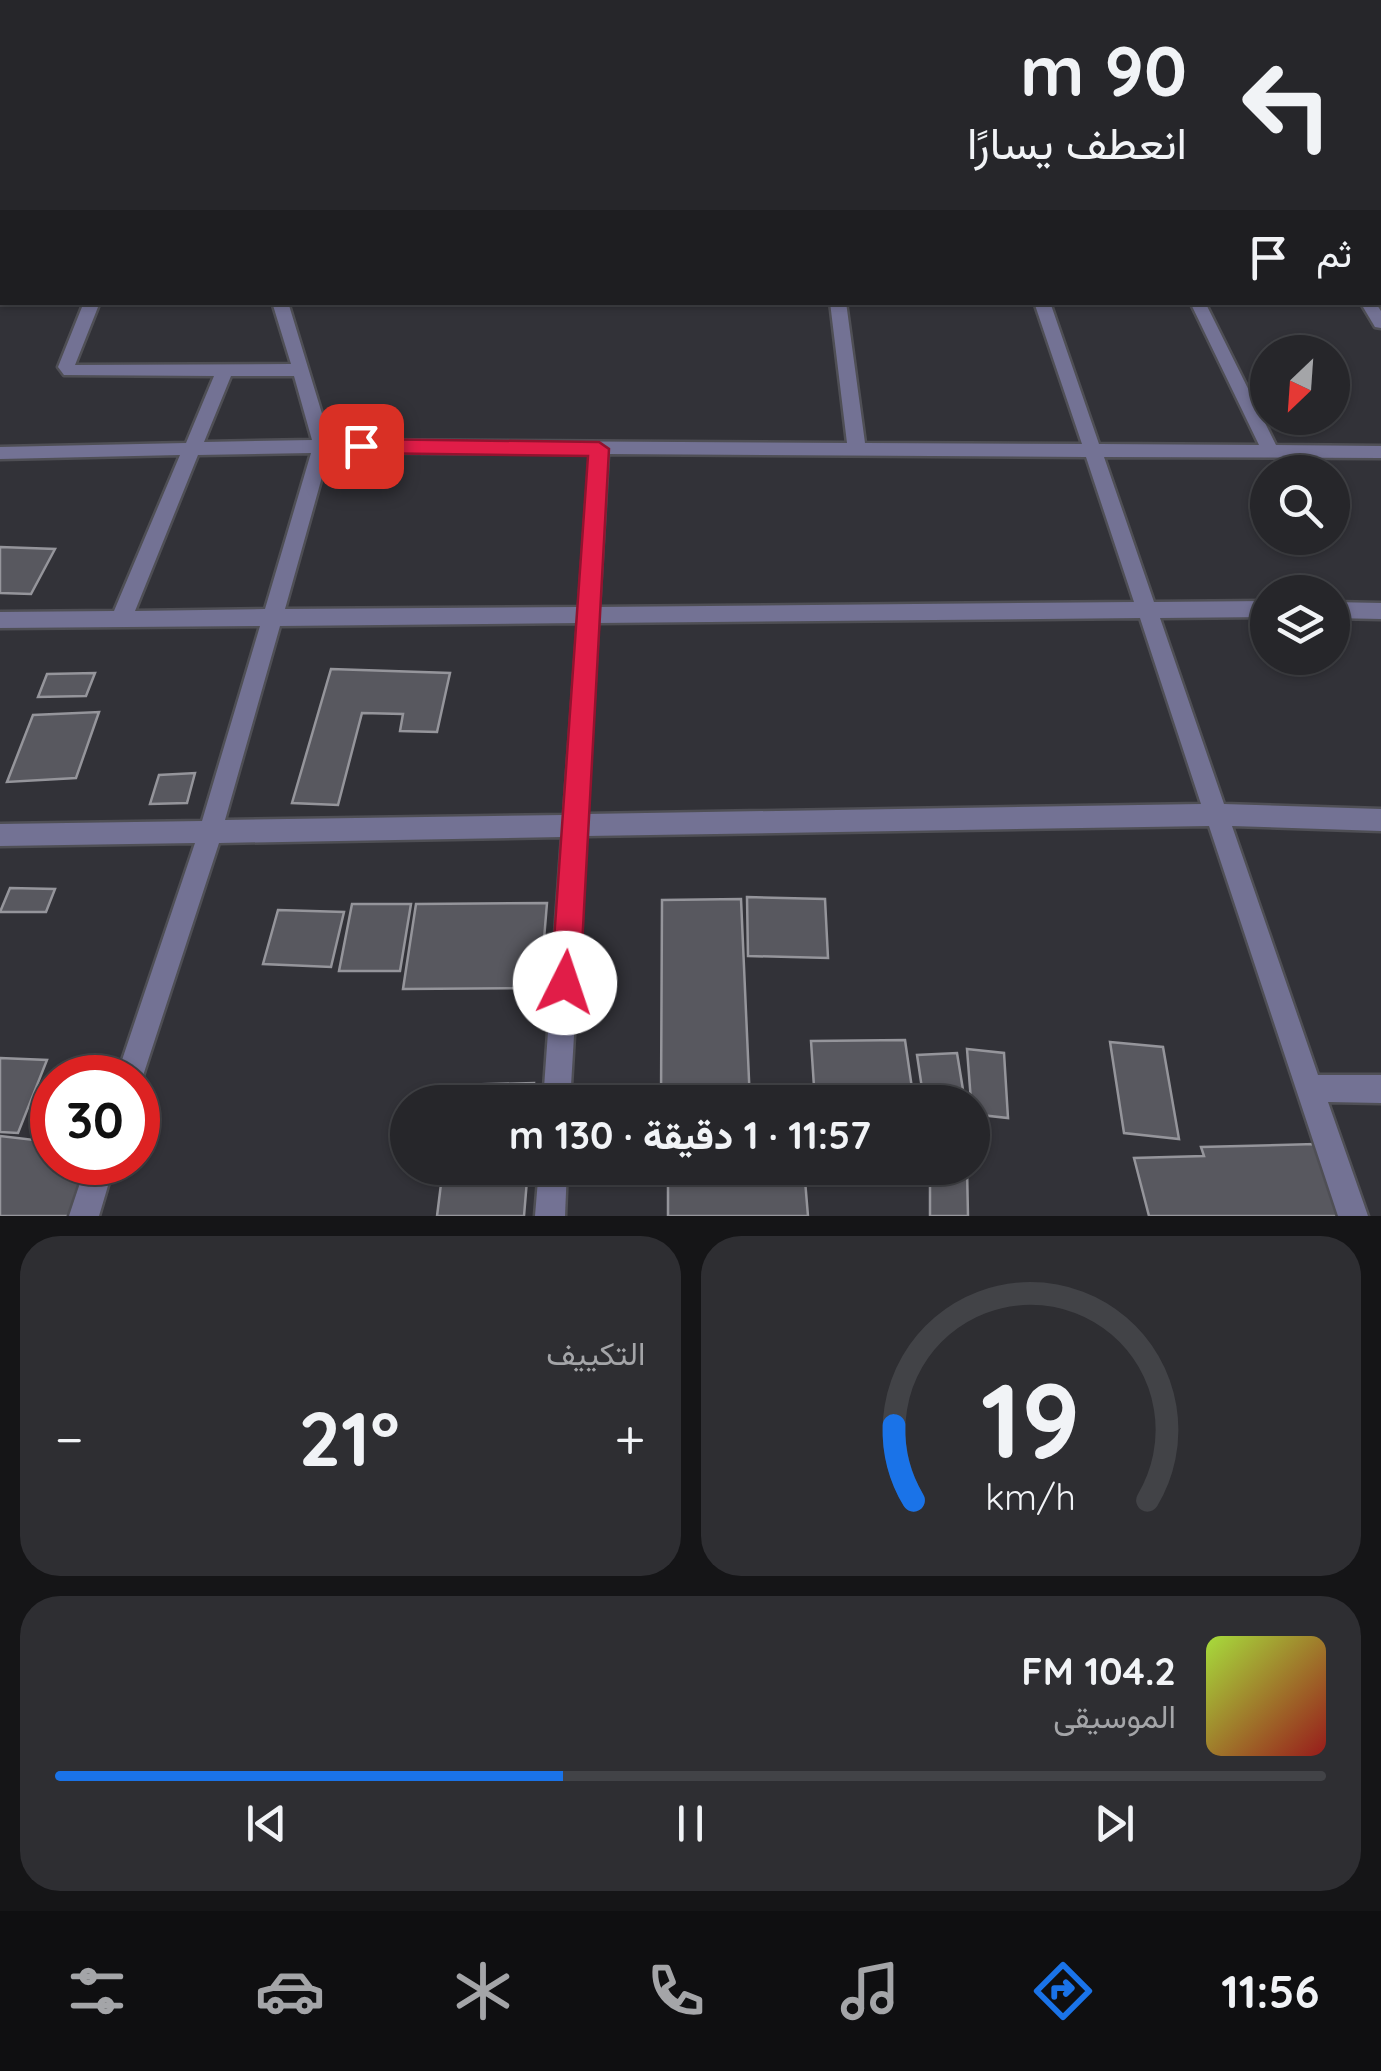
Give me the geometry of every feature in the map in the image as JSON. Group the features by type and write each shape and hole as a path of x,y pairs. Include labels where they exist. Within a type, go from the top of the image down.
{"street":[{"path":"91,305 66,368 70,371 301,370"},
{"path":"137,1055 211,830 322,446 281,305"},
{"path":"838,305 857,450"},
{"path":"1043,305 1353,1216"},
{"path":"1199,305 1270,450"},
{"path":"121,619 196,449 225,370"},
{"path":"0,452 322,446 1381,452"},
{"path":"558,1085 599,449"},
{"path":"0,620 1250,609"},
{"path":"1350,610 1381,611"},
{"path":"0,835 1216,815 1381,820"},
{"path":"1310,1088 1381,1088"},
{"path":"84,1216 94,1185"},
{"path":"550,1216 552,1185"}],"building":[{"path":"0,547 55,549 31,594 0,593"},
{"path":"331,669 450,673 437,732 400,731 403,714 362,713 338,805 292,803"},
{"path":"95,673 86,696 38,697 47,674"},
{"path":"99,712 76,778 7,782 33,715"},
{"path":"195,773 187,803 150,804 159,775"},
{"path":"10,888 55,889 46,912 0,912"},
{"path":"747,897 825,899 828,958 748,956"},
{"path":"741,899 749,1085 661,1085 662,900"},
{"path":"547,903 540,988 403,989 416,904"},
{"path":"352,904 411,904 400,971 339,971"},
{"path":"278,910 344,912 331,967 263,964"},
{"path":"905,1040 912,1085 814,1085 811,1041"},
{"path":"1110,1042 1163,1047 1179,1139 1124,1133"},
{"path":"967,1049 1004,1053 1008,1118 990,1116 990,1085 970,1085"},
{"path":"957,1053 962,1085 921,1085 917,1055"},
{"path":"0,1058 30,1059 30,1103 18,1133 0,1132"},
{"path":"534,1083 534,1085 453,1085"},
{"path":"0,1136 30,1139 30,1185 83,1185 71,1216 0,1216"},
{"path":"1315,1144 1340,1216 1149,1216 1134,1158 1204,1156 1201,1147"},
{"path":"441,1185 527,1185 524,1216 437,1216"},
{"path":"668,1185 805,1185 808,1216 668,1216"},
{"path":"930,1185 967,1185 968,1216 930,1216"}],"route":[{"path":"361,446 599,449 565,983"}]}
